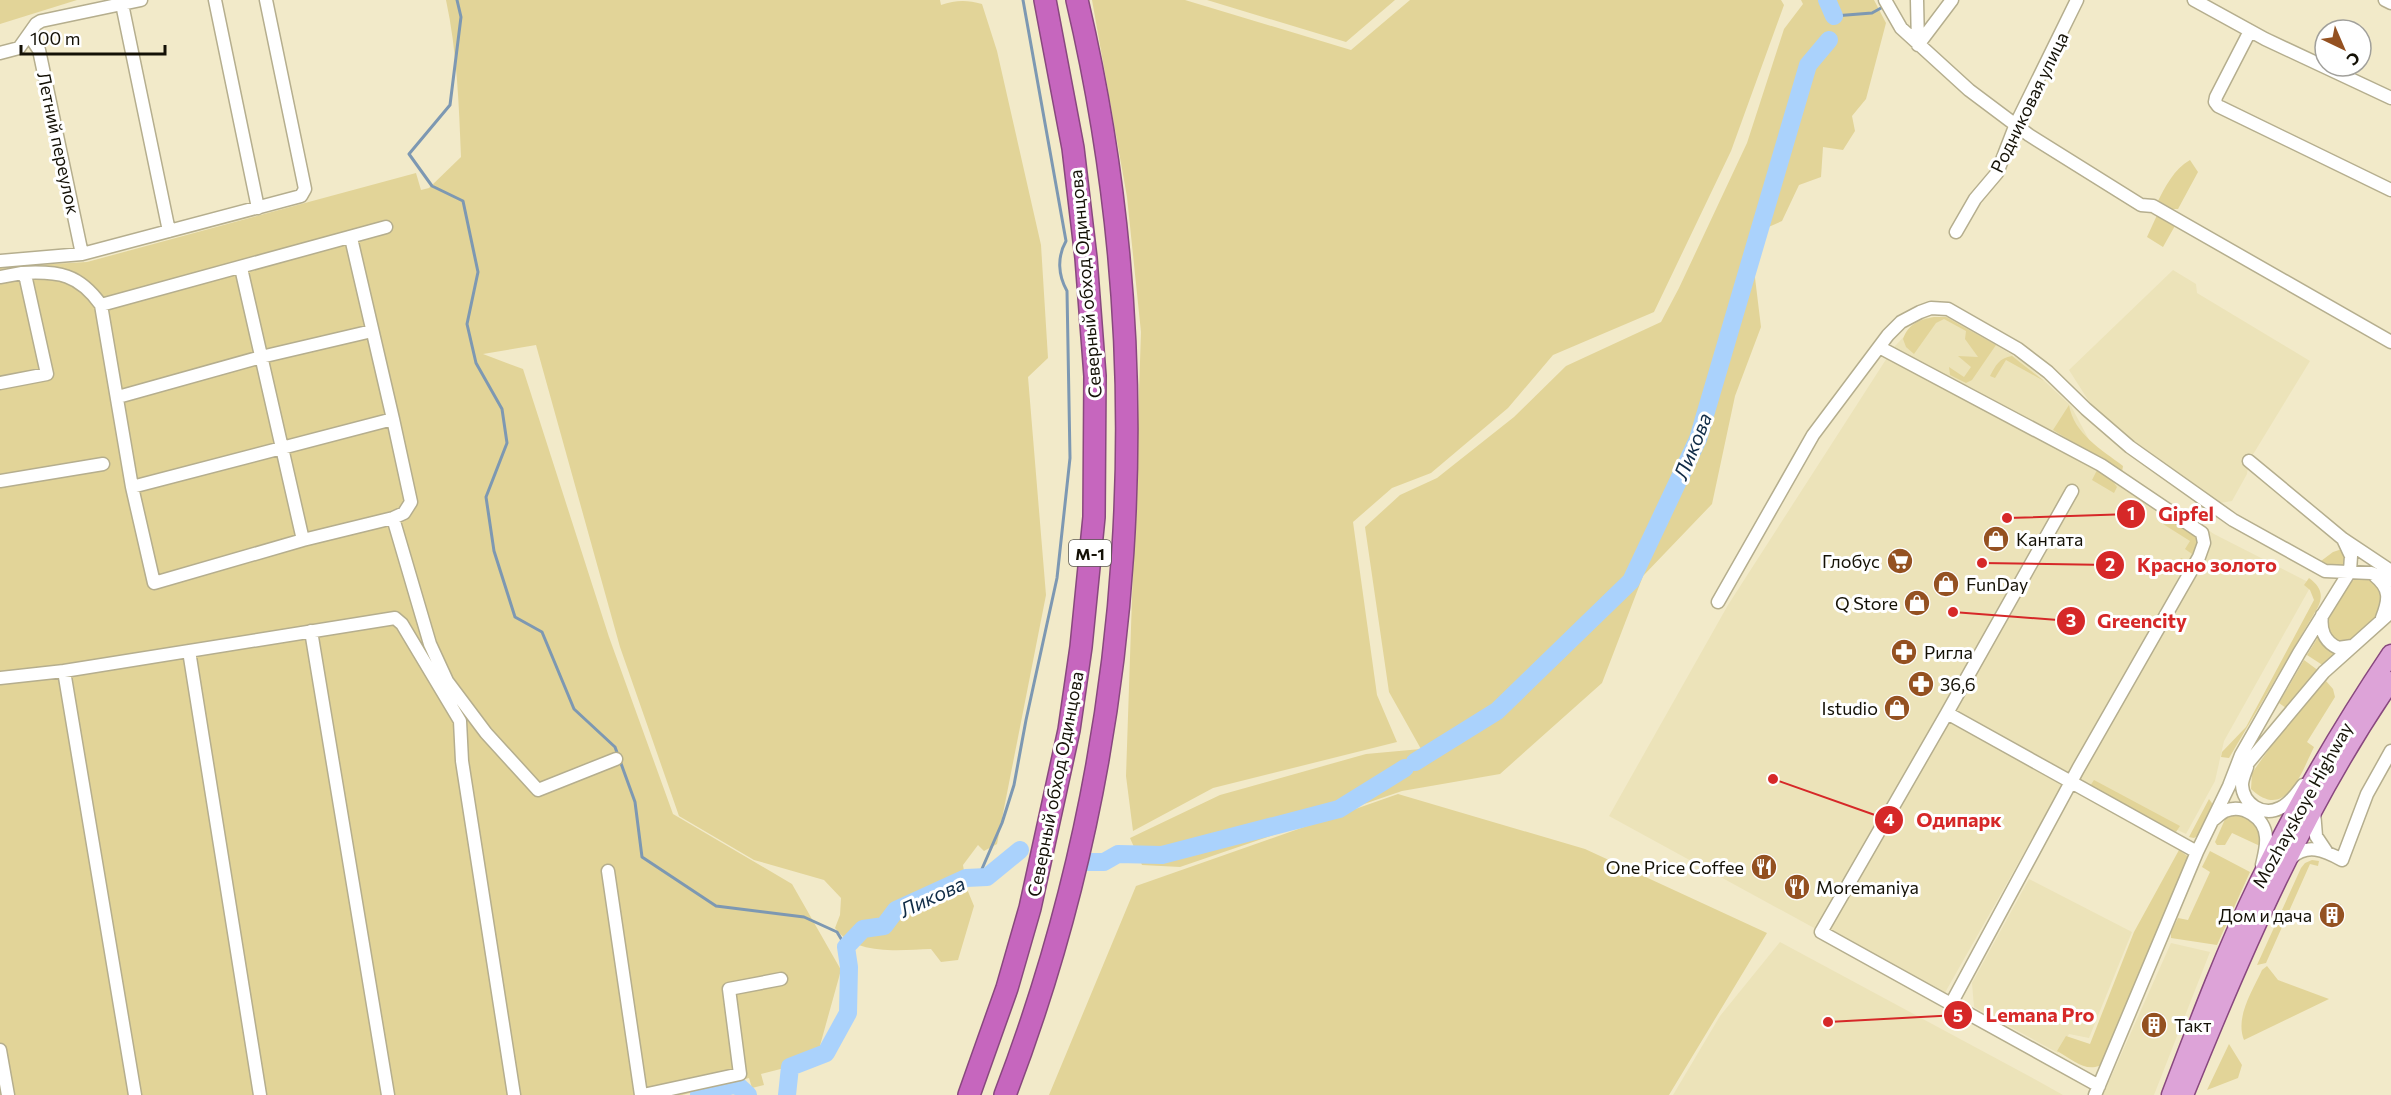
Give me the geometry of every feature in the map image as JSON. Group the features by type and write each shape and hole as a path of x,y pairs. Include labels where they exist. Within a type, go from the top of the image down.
{"highway":[{"name":"Северный обход Одинцова","path":"969,1095 1007,988 1030,908 1064,753 1081,647 1094,518 1095,376 1086,258 1073,148 1045,0"},
{"name":"Северный обход Одинцова","path":"1005,1095 1040,997 1062,922 1086,822 1103,736 1115,655 1125,521 1126,376 1118,255 1104,138 1089,51 1077,0"}],"main road":[{"name":"Mozhayskoye Highway","path":"2171,1095 2218,973 2258,884 2325,758 2391,654"},
{"name":"Mozhayskoye Highway","path":"2184,1095 2236,969 2287,861 2354,739 2391,681"}],"street":[{"path":"0,53 20,48 41,21 141,0"},
{"path":"215,0 258,208"},
{"path":"0,261 82,254 297,198 305,192 266,0"},
{"path":"1885,0 1901,28 1918,45 1969,90 2016,124 2141,205 2153,206 2391,342"},
{"path":"1917,0 1918,45"},
{"path":"1918,45 1952,0"},
{"name":"Родниковая улица","path":"1956,232 1975,200 1997,173 2016,124 2077,0"},
{"path":"2194,0 2250,31 2391,98"},
{"path":"2385,0 2391,3"},
{"path":"122,4 169,231"},
{"path":"2250,31 2216,98 2215,102 2218,106 2391,190"},
{"name":"Летний переулок","path":"29,35 39,50 82,254"},
{"path":"101,305 386,227"},
{"path":"0,277 22,273 65,275 88,287 101,305 132,487 153,583 303,540 393,518 404,513 411,502 351,238"},
{"path":"241,268 303,540"},
{"path":"0,383 47,374 26,279 22,273"},
{"path":"1718,602 1814,435 1895,327 1913,315 1931,308 1948,309 2018,349 2048,372 2115,435 2207,503 2325,571 2371,573 2391,580"},
{"path":"118,397 261,357 372,331"},
{"path":"1879,347 2101,465 2202,533 2204,543 2199,557 2071,783 1951,1004"},
{"path":"132,487 393,419"},
{"path":"2249,461 2343,539 2391,571"},
{"path":"0,481 103,464"},
{"path":"2072,491 1821,932 1951,1004 2097,1090 2197,852 2252,735 2325,609 2350,571 2351,556 2343,539"},
{"path":"393,518 430,644 447,681 486,733 523,774 538,790 616,759"},
{"path":"2311,564 2328,581 2331,589 2321,626 2327,640 2338,648 2354,646"},
{"path":"2371,573 2387,589 2388,597 2380,622"},
{"path":"2229,786 2325,672 2391,612"},
{"path":"0,678 64,671 395,618 402,624 460,721 462,761 514,1095"},
{"path":"311,631 388,1095"},
{"path":"189,651 260,1095"},
{"path":"64,671 135,1095"},
{"path":"1947,713 2197,852"},
{"path":"2287,861 2296,853 2307,848 2326,851 2342,860 2367,794 2391,751"},
{"path":"2250,760 2242,779 2243,792 2249,803 2266,811 2285,806 2325,758"},
{"path":"2212,821 2224,812 2238,809 2253,814 2262,824 2266,838 2258,884"},
{"path":"2314,809 2316,836 2326,851"},
{"path":"608,871 642,1095 740,1074 729,989 781,979"},
{"path":"0,1050 8,1095"}],"shaded area":[{"path":"0,0 77,0 0,24"},
{"path":"446,0 940,0 941,5 962,1 982,4 997,51 1041,245 1048,358 1028,377 1046,595 997,844 984,851 978,845 963,865 967,889 974,906 958,960 941,962 931,949 879,949 854,943 835,928 840,915 841,898 824,880 754,860 679,816 620,647 536,345 483,354 523,369 609,637 673,814 792,884 841,970 816,1060 761,1074 764,1085 752,1088 749,1078 682,1095 0,1095 0,267 87,262 416,173 421,190 429,188 461,157 455,58"},
{"path":"1092,0 1185,0 1351,50 1410,0 1781,0 1784,5 1731,151 1654,312 1553,355 1508,408 1431,473 1392,488 1353,522 1377,695 1397,742 1213,788 1133,831 1126,776 1141,332 1127,197"},
{"path":"1207,0 1395,0 1346,42"},
{"path":"1801,0 1874,0 1886,23 1866,99 1852,116 1855,131 1843,150 1823,147 1821,177 1799,185 1782,221 1764,229 1752,253 1761,327 1735,396 1712,504 1643,576 1602,683 1500,774 1402,791 1180,867 1142,865 1130,838 1220,795 1366,754 1421,749 1389,692 1365,527 1400,495 1437,478 1514,417 1566,366 1661,322 1747,143 1784,29 1803,4"},
{"path":"2190,160 2198,172 2178,209 2171,209 2157,203 2175,173"},
{"path":"2158,213 2176,224 2163,247 2147,237"},
{"path":"2173,270 2196,284 2197,293 2310,361 2249,461 2247,474 2232,501 2220,503 2097,414 2069,370"},
{"path":"1946,317 1996,345 1972,380 1966,383 1950,375 1949,367 1964,377 1971,367 1958,356 1978,357 1965,339 1966,331 1944,319 1936,323 1914,354 1906,347 1903,339 1908,329 1919,321"},
{"path":"1950,317 2025,363 2071,406 2095,451 2214,534 2312,584 2224,741 2215,781 2186,834 2067,777 1942,998 1609,816 1728,605 1894,347 1922,318"},
{"path":"2012,356 2044,381 2006,360 1995,378 1990,376 2001,360"},
{"path":"2069,405 2082,433 2123,466 2122,472 2053,430"},
{"path":"2098,468 2110,477 2117,487 2114,493 2092,480"},
{"path":"2166,518 2186,527 2199,544 2185,568 2178,567 2177,563 2181,558 2188,561 2192,554 2185,549 2190,541 2163,524"},
{"path":"2345,548 2348,563 2334,566 2321,561 2333,552"},
{"path":"2366,576 2377,583 2384,593 2380,613 2353,640 2341,642 2334,639 2326,623 2331,607 2345,587 2358,578"},
{"path":"2309,578 2320,591 2321,598 2318,607 2229,758 2221,757 2222,752 2246,727 2314,600 2310,590 2304,585"},
{"path":"2320,634 2338,652 2324,666 2307,655"},
{"path":"2304,660 2319,671 2286,708 2279,703"},
{"path":"2326,681 2333,689 2335,697 2307,742 2314,747 2298,780 2283,797 2274,800 2263,798 2251,789 2252,773 2289,721"},
{"path":"2094,780 2180,826 2176,832 2090,786"},
{"path":"1398,794 1585,849 1767,933 1669,1095 1049,1095 1136,886"},
{"path":"2209,799 2214,806 2199,835 2194,838 2189,837"},
{"path":"2233,811 2244,814 2252,821 2262,840 2260,846 2232,833 2225,845 2217,845 2215,842 2226,817"},
{"path":"2179,850 2190,858 2107,1061 2094,1067 2076,1063 2057,1051 2066,1036 2090,1044 2134,932"},
{"path":"2210,851 2250,872 2217,945 2171,938 2171,932 2178,918 2188,920 2210,872 2202,867"},
{"path":"2312,860 2319,861 2318,866 2310,864 2266,963 2257,965 2301,868"},
{"path":"2029,879 2132,932 2089,1038 2069,1034 2058,1053 1974,1007 1972,983"},
{"path":"1780,942 2063,1095 1673,1095 1720,1016"},
{"path":"2171,943 2210,952 2154,1095 2103,1095"},
{"path":"2267,966 2278,980 2329,999 2244,1040 2243,1014 2262,970"},
{"path":"2229,1044 2242,1065 2238,1078 2207,1090"}],"waterway":[{"path":"457,0 461,17 450,105 409,154 432,186 463,201 478,272 467,324 476,363 502,409 507,443 486,497 494,551 515,617 542,632 574,709 615,747 635,802 642,857 716,906 804,917 837,932 846,947"},
{"path":"978,878 1002,823 1014,785 1057,578 1070,458 1067,291 1060,266 1061,253 1066,241 1023,0"},
{"name":"Ликова","path":"1827,0 1834,16"},
{"path":"1834,16 1872,13 1881,8"},
{"name":"Ликова","path":"1415,762 1497,711 1631,581 1698,439 1808,65 1829,40"},
{"name":"Ликова","path":"1082,862 1104,862 1118,854 1162,855 1339,809 1405,768"},
{"name":"Ликова","path":"787,1095 790,1067 826,1053 848,1013 849,967 846,947 863,929 884,926 896,910 966,878 987,877 1020,850"},
{"name":"Ликова","path":"723,1088 736,1084 748,1095"},
{"name":"Ликова","path":"699,1095 712,1091"}],"place":[{"name":"Gipfel","path":"2007,518"},
{"name":"Кантата","path":"1996,539"},
{"name":"Глобус","path":"1900,561"},
{"name":"Красно золото","path":"1982,563"},
{"name":"FunDay","path":"1946,584"},
{"name":"Q Store","path":"1917,603"},
{"name":"Greencity","path":"1953,612"},
{"name":"Ригла","path":"1904,652"},
{"name":"36,6","path":"1921,684"},
{"name":"Istudio","path":"1897,708"},
{"name":"Одипарк","path":"1773,779"},
{"name":"One Price Coffee","path":"1764,867"},
{"name":"Moremaniya","path":"1797,887"},
{"name":"Дом и дача","path":"2332,915"},
{"name":"Lemana Pro","path":"1828,1022"},
{"name":"Такт","path":"2154,1025"}]}
